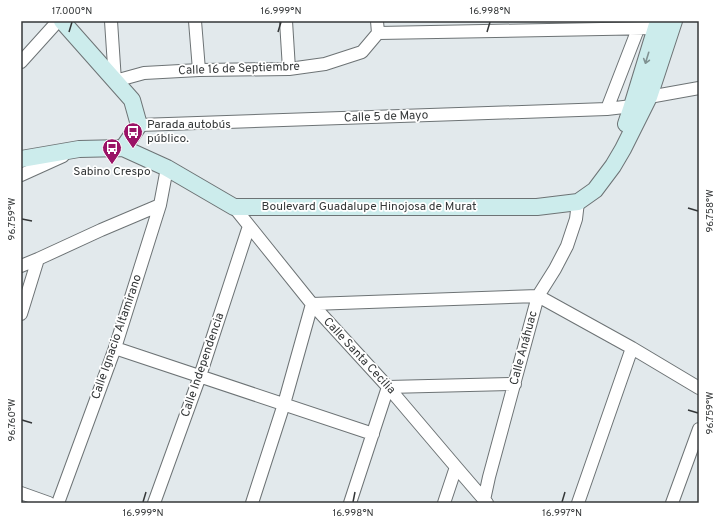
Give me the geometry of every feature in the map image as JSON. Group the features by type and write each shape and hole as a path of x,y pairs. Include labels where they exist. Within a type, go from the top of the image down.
{"main road":[{"path":"62,21 132,100 139,125 123,148"},
{"name":"Boulevard Guadalupe Hinojosa de Murat","path":"234,207 537,207 578,202 595,190 613,166 629,138 649,97 674,21"},
{"name":"Boulevard Guadalupe Hinojosa de Murat","path":"613,166 620,138 632,106 657,25"},
{"path":"21,159 79,149 123,148 167,168 234,207"}],"street":[{"path":"21,62 58,21"},
{"path":"111,21 115,81"},
{"path":"195,21 199,70"},
{"path":"286,21 289,69"},
{"path":"377,27 638,29 657,25"},
{"name":"Calle 16 de Septiembre","path":"115,81 144,73 199,70 289,69 325,64 362,52 377,27"},
{"path":"607,109 638,29"},
{"path":"632,106 649,97 699,88"},
{"name":"Calle 5 de Mayo","path":"139,125 607,109 632,106"},
{"path":"21,175 79,149"},
{"name":"Calle Ignacio Altamirano","path":"58,503 115,348 160,205 167,168"},
{"name":"Calle Anáhuac","path":"486,502 489,478 538,296 567,246 576,219 578,202"},
{"path":"21,266 160,205"},
{"name":"Calle Santa Cecilia","path":"234,207 312,304 388,386 486,502"},
{"name":"Calle Independencia","path":"154,503 200,376 249,226"},
{"path":"21,314 38,259"},
{"path":"252,503 284,404 312,304 538,296 632,348 699,388"},
{"path":"115,348 373,434"},
{"path":"578,503 632,348"},
{"path":"350,503 388,386 515,384"},
{"path":"672,503 699,428"},
{"path":"444,503 456,467"},
{"path":"21,493 49,503"}],"place":[{"name":"Parada autobús público.","path":"133,149"},
{"name":"Sabino Crespo","path":"112,165"}]}
